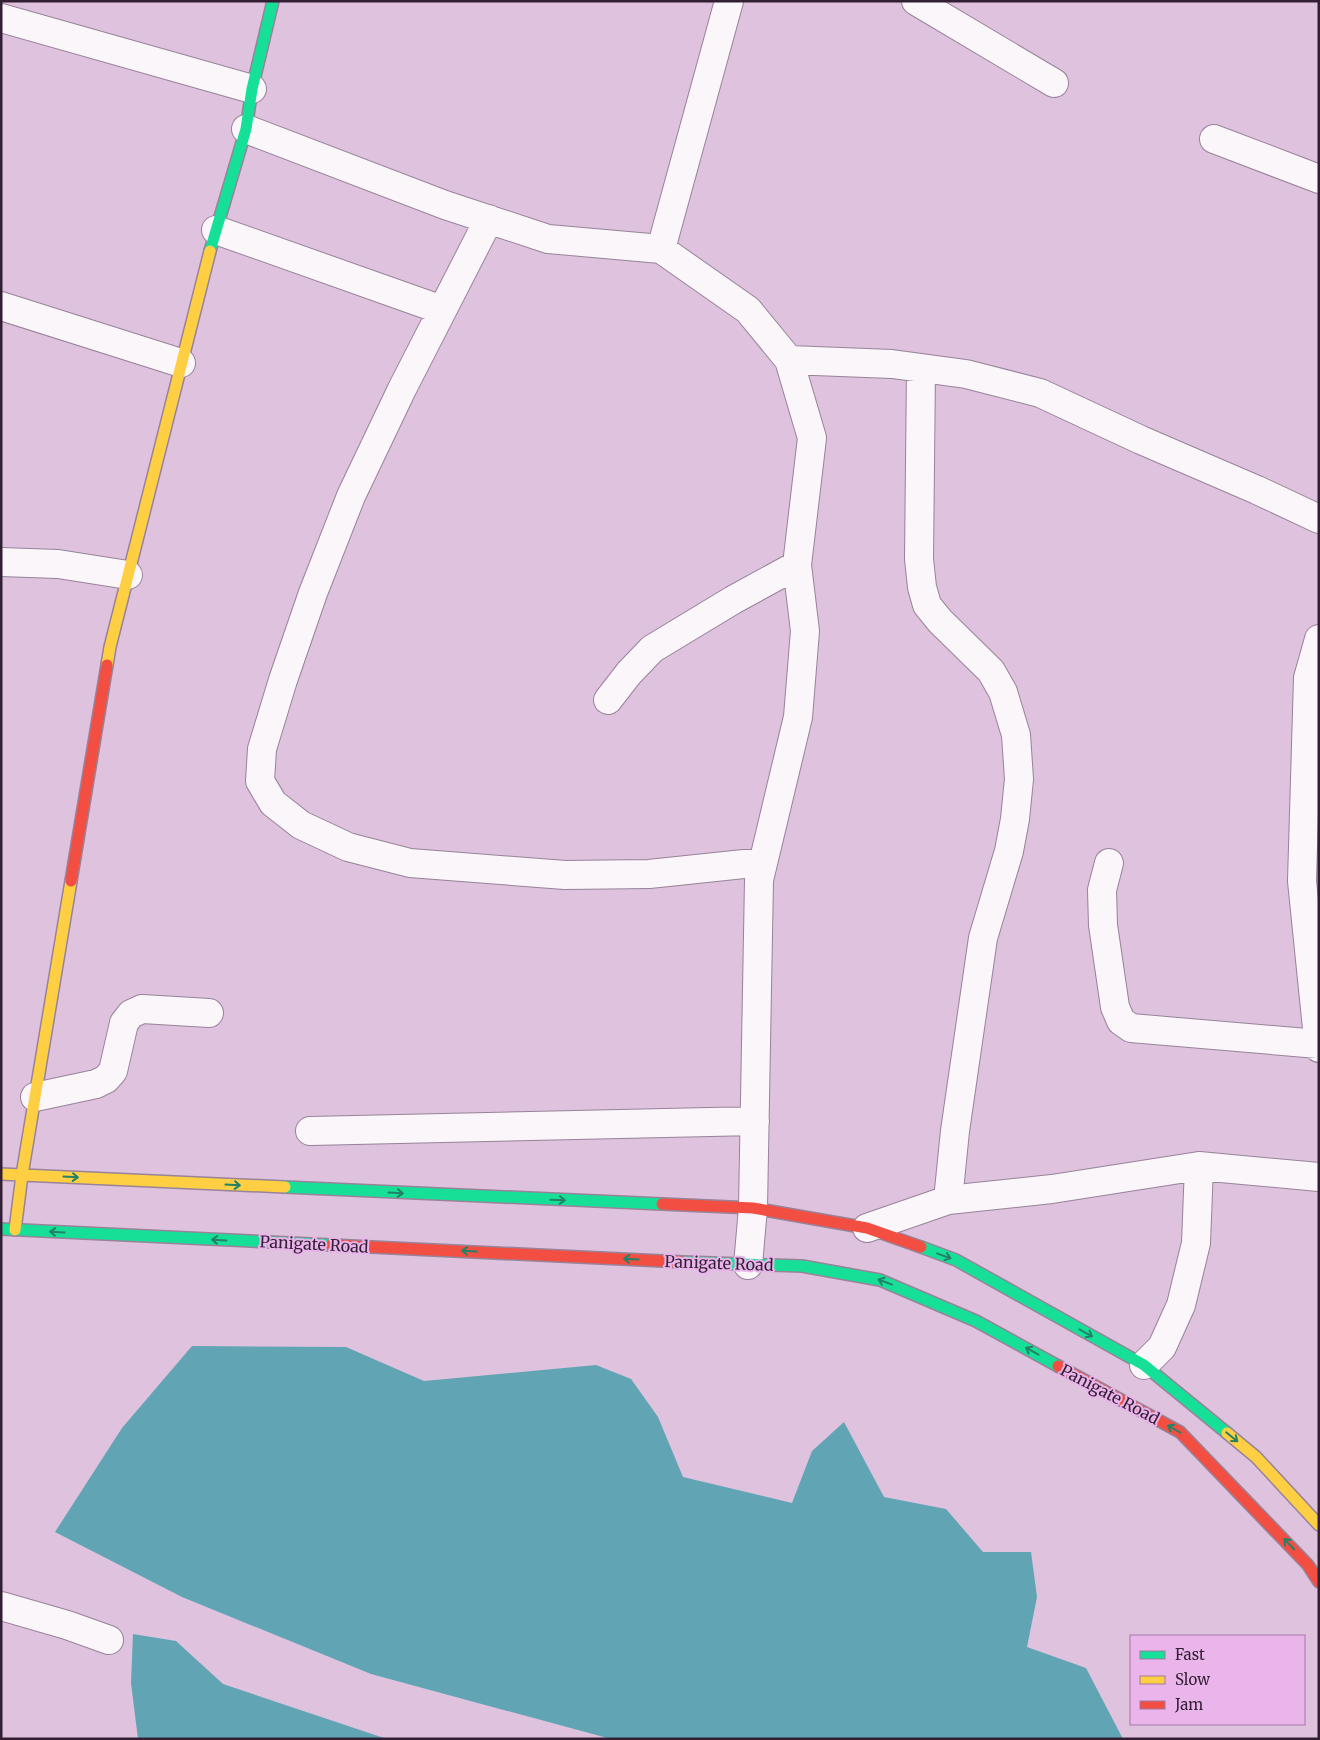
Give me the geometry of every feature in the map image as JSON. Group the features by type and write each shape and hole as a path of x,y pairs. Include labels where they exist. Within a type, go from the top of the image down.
{"main road":[{"path":"15,1230 22,1175 110,647 181,363 216,230 246,129 252,89 273,1"},
{"path":"1,1174 753,1208 868,1228 956,1260 1144,1365 1256,1457 1319,1525"},
{"name":"Panigate Road","path":"1,1230 802,1266 880,1280 976,1321 1180,1432 1237,1489 1308,1565 1319,1582"}],"street":[{"path":"661,249 729,1"},
{"path":"916,1 1054,83"},
{"path":"1,18 252,89"},
{"path":"246,129 445,205 548,239 661,249 748,310 789,360 812,438 797,565 805,631 798,717 759,880 753,1208 748,1265"},
{"path":"1214,139 1319,179"},
{"path":"489,219 351,496 323,566 283,680 262,748 260,781 273,803 301,825 348,847 410,863 565,876 649,874 763,862"},
{"path":"216,230 442,310"},
{"path":"1,306 181,363"},
{"path":"789,360 892,364 966,374 1040,393 1319,519"},
{"path":"921,369 919,559 922,587 927,604 940,621 991,672 1003,692 1016,735 1019,778 1015,819 1009,851 982,938 955,1131 948,1200"},
{"path":"1,562 58,564 128,575"},
{"path":"608,700 629,673 652,649 733,600 797,565"},
{"path":"1319,639 1308,678 1302,880 1319,1048"},
{"path":"1109,863 1102,890 1103,925 1115,1007 1121,1021 1131,1028 1317,1028"},
{"path":"35,1098 96,1084 106,1079 113,1071 124,1023 131,1014 142,1009 209,1013"},
{"path":"310,1131 755,1121"},
{"path":"1144,1365 1162,1347 1181,1305 1196,1243 1199,1166"},
{"path":"868,1228 948,1200 1052,1189 1199,1166 1319,1177"},
{"path":"1,1606 67,1625 109,1640"}],"water":[{"path":"192,1346 346,1347 424,1381 596,1365 631,1379 658,1417 683,1477 792,1503 812,1451 844,1422 884,1497 946,1509 983,1552 1031,1552 1037,1597 1027,1647 1086,1668 1123,1739 611,1739 371,1674 182,1597 55,1532 122,1428"},
{"path":"133,1634 176,1641 223,1684 387,1739 138,1739 131,1683"}],"traffic: fast":[{"path":"210,251 246,129 252,89 273,1"},
{"path":"285,1187 662,1204"},
{"path":"1,1229 331,1245"},
{"path":"921,1247 956,1260 1144,1365 1227,1433"},
{"path":"683,1262 802,1266 880,1280 976,1321 1058,1366"}],"traffic: slow":[{"path":"107,665 210,251"},
{"path":"15,1230 22,1175 71,881"},
{"path":"1,1174 285,1187"},
{"path":"1227,1433 1256,1457 1319,1525"}],"traffic: jam":[{"path":"71,881 107,665"},
{"path":"662,1204 753,1208 867,1228 921,1247"},
{"path":"331,1245 683,1262"},
{"path":"1058,1366 1180,1432 1308,1565 1319,1582"}]}
